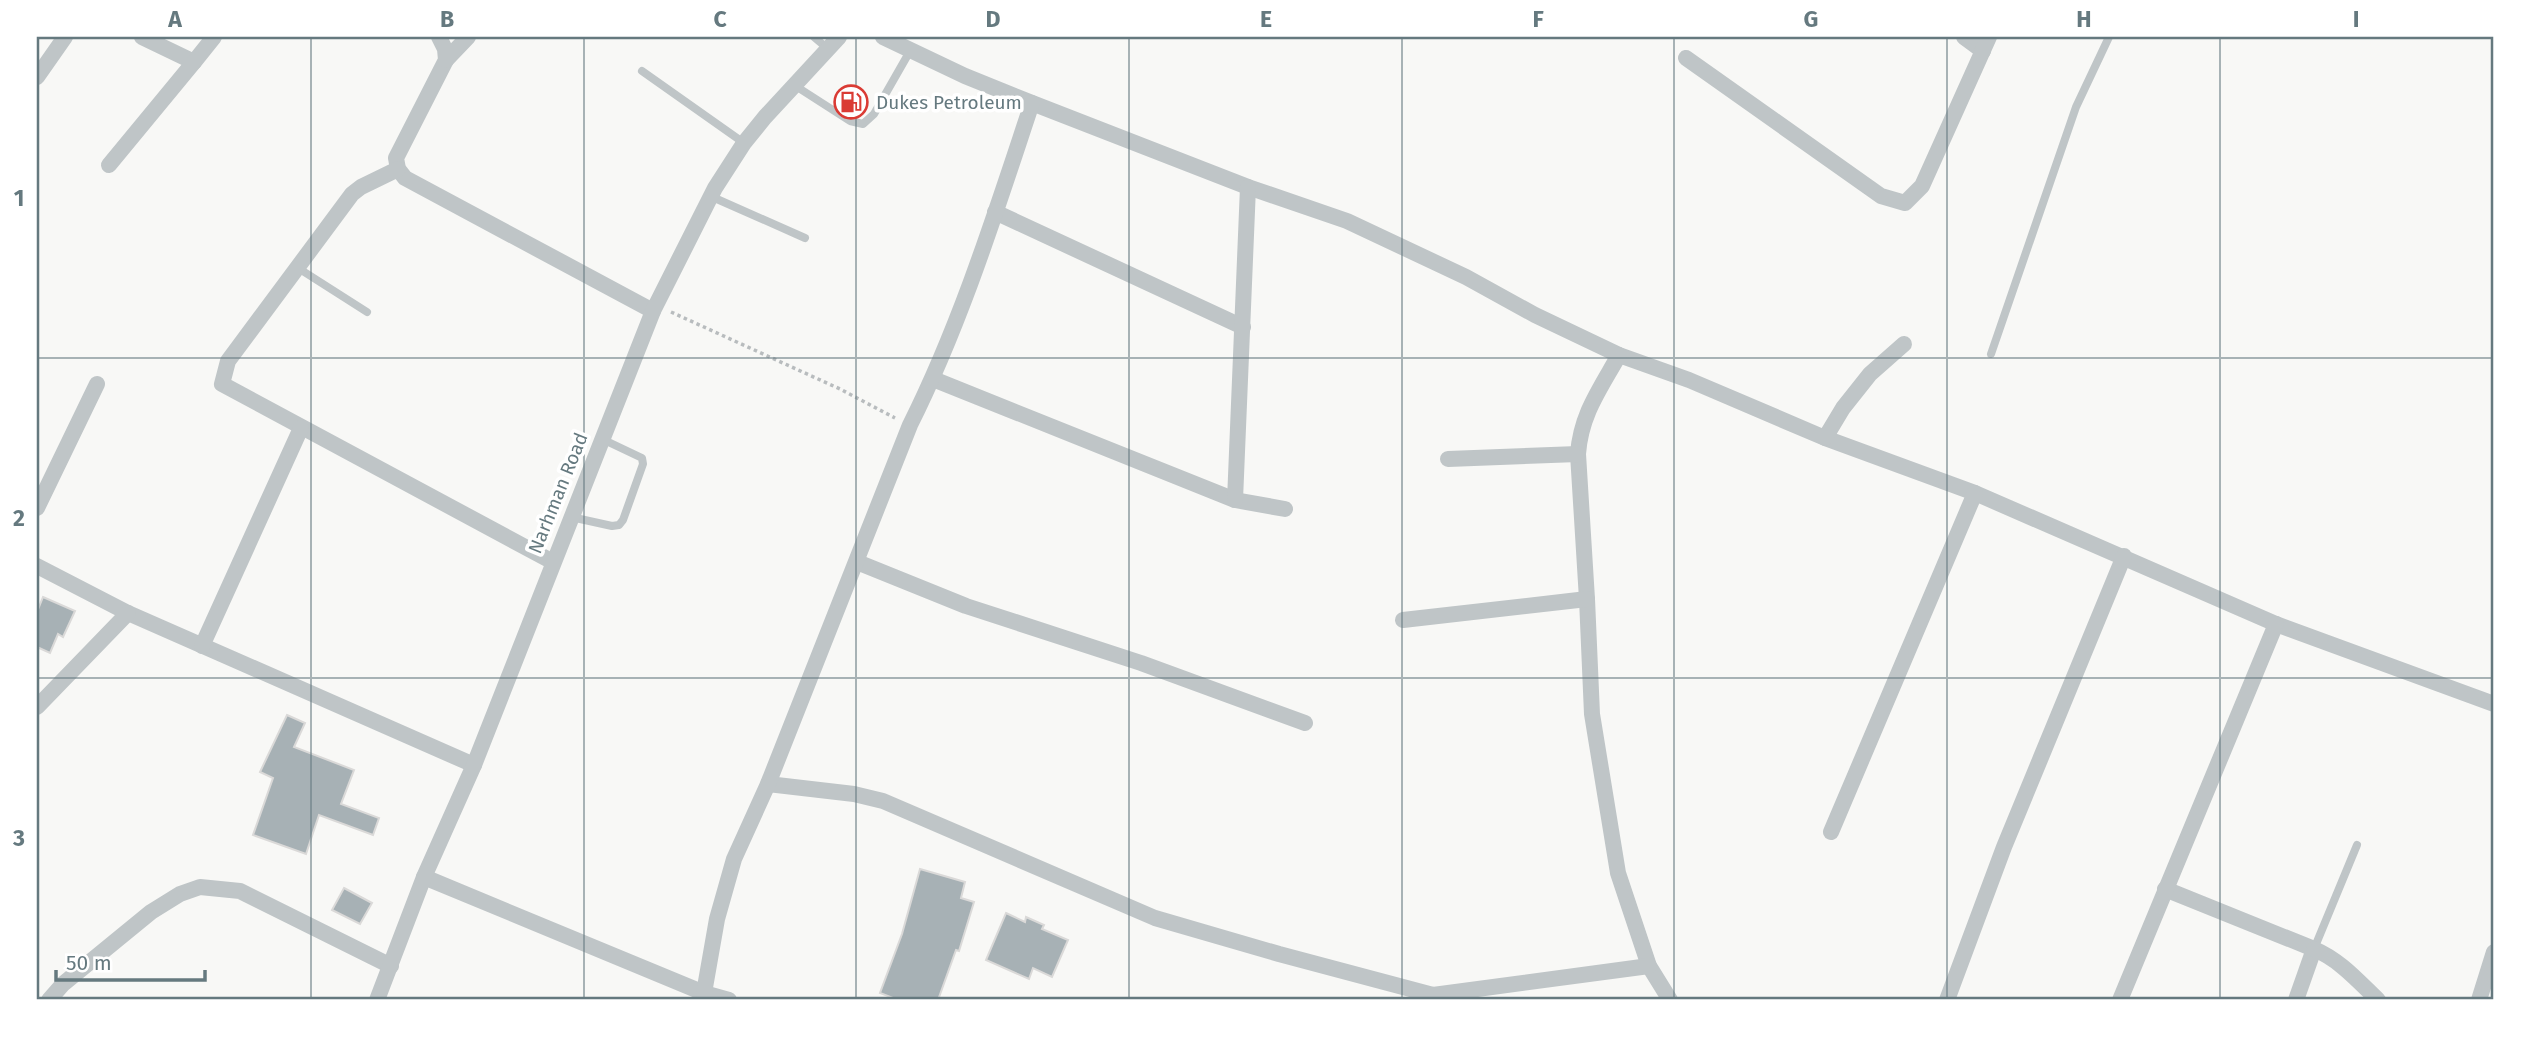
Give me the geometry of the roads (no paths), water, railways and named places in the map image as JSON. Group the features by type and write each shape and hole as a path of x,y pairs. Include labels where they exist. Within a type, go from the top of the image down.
{"street":[{"path":"37,77 65,37"},
{"path":"142,37 194,62"},
{"path":"109,165 214,37"},
{"path":"439,37 445,49 446,61"},
{"path":"468,37 446,61 396,158 398,169 405,178 654,308"},
{"path":"883,37 909,51 1032,103 1248,187 1358,226 1619,355 1689,380 1825,438 1975,493 2276,624 2494,704"},
{"path":"1686,58 1881,196 1905,203 1922,186 1986,44 1965,37"},
{"name":"Narhman Road","path":"377,1000 424,877 474,765 654,308 710,196 744,143 833,43"},
{"path":"704,993 718,919 734,859 768,784 909,425 933,379 1032,103"},
{"path":"398,169 352,194 228,362 222,384 553,562"},
{"path":"1235,500 1248,187"},
{"path":"995,212 1243,327"},
{"path":"1825,438 1843,408 1870,374 1905,344"},
{"path":"1619,355 1588,411 1580,432 1578,454 1592,714 1618,873 1649,967 1670,1000"},
{"path":"933,379 1235,500 1285,509"},
{"path":"37,509 97,384"},
{"path":"202,646 301,428"},
{"path":"1448,460 1578,454"},
{"path":"1831,832 1975,493"},
{"path":"1947,1000 2004,847 2124,556"},
{"path":"857,562 966,606 1140,663 1305,723"},
{"path":"37,566 128,613 474,765"},
{"path":"1403,620 1587,599"},
{"path":"37,708 128,613"},
{"path":"2120,1000 2276,624"},
{"path":"768,784 854,793 883,801 1155,918 1433,995 1649,967"},
{"path":"424,877 704,993 729,1000"},
{"path":"49,1000 63,984 151,912 180,894 200,887 240,891 391,966"},
{"path":"2165,889 2326,954 2378,1000"},
{"path":"2296,1000 2314,949"},
{"path":"2479,1000 2494,953"}],"lane":[{"path":"814,37 833,43"},
{"path":"1990,354 2076,107 2109,37"},
{"path":"794,85 850,121 863,124 874,114 909,51"},
{"path":"642,71 744,143"},
{"path":"710,196 805,238"},
{"path":"298,268 367,312"},
{"path":"571,517 612,526 619,525 623,520 643,464 642,458 602,439"},
{"path":"2314,949 2357,845"}],"place":[{"name":"Dukes Petroleum","path":"851,102"}]}
